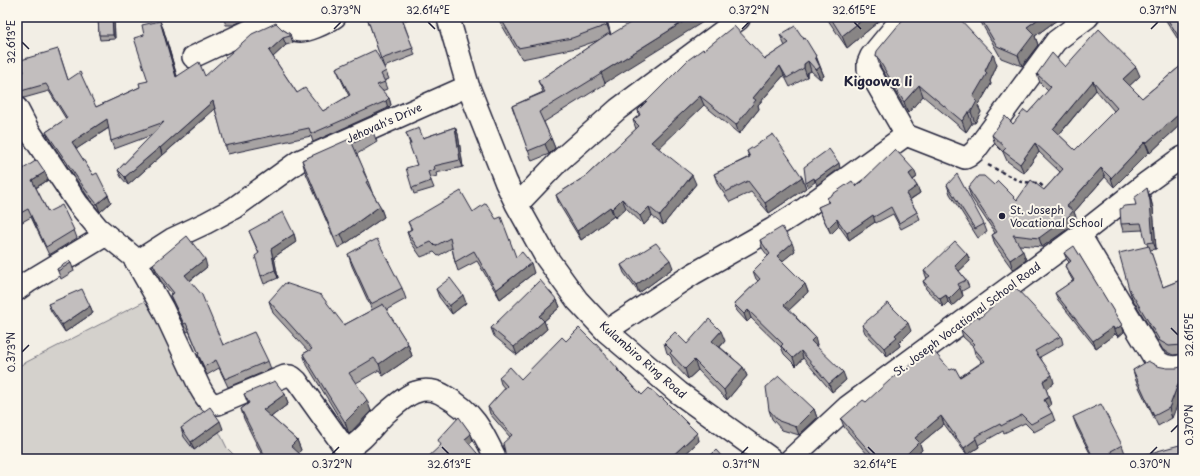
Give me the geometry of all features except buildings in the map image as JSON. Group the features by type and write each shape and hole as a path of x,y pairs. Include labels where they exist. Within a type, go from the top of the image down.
{"street":[{"path":"193,57 274,19 282,18 296,30 303,31 328,22 335,17"},
{"name":"Kulambiro Ring Road","path":"448,17 468,86 506,182 546,257 577,300 606,331 679,393 771,459"},
{"path":"904,17 871,56 868,62 868,69 906,135 965,158 975,151 1056,41 1088,17"},
{"path":"517,205 559,161 618,109 739,19"},
{"name":"Jehovah's Drive","path":"136,262 172,238 206,223 234,208 299,161 468,86"},
{"path":"17,108 28,129 78,204 98,228 131,255 136,262 162,309 200,388 205,397 213,404 218,404 285,376 293,376 342,444 348,449 356,444 385,415 410,394 416,391 425,390 439,392 456,402 472,417 482,430 496,459"},
{"path":"606,331 693,274 805,208 906,135"},
{"name":"St. Joseph Vocational School Road","path":"792,459 848,407 1080,235 1146,183 1183,157"},
{"path":"17,290 106,235"},
{"path":"1080,235 1154,358 1170,367 1175,368 1183,365"}],"path":[{"path":"969,156 1021,182 1038,183 1050,193"}],"shaded area":[{"path":"153,297 227,448 238,459 17,459 17,367"}],"place":[{"name":"St. Joseph Vocational School","path":"1002,216"}],"district":[{"name":"Kigoowa Ii","path":"878,81"}]}
